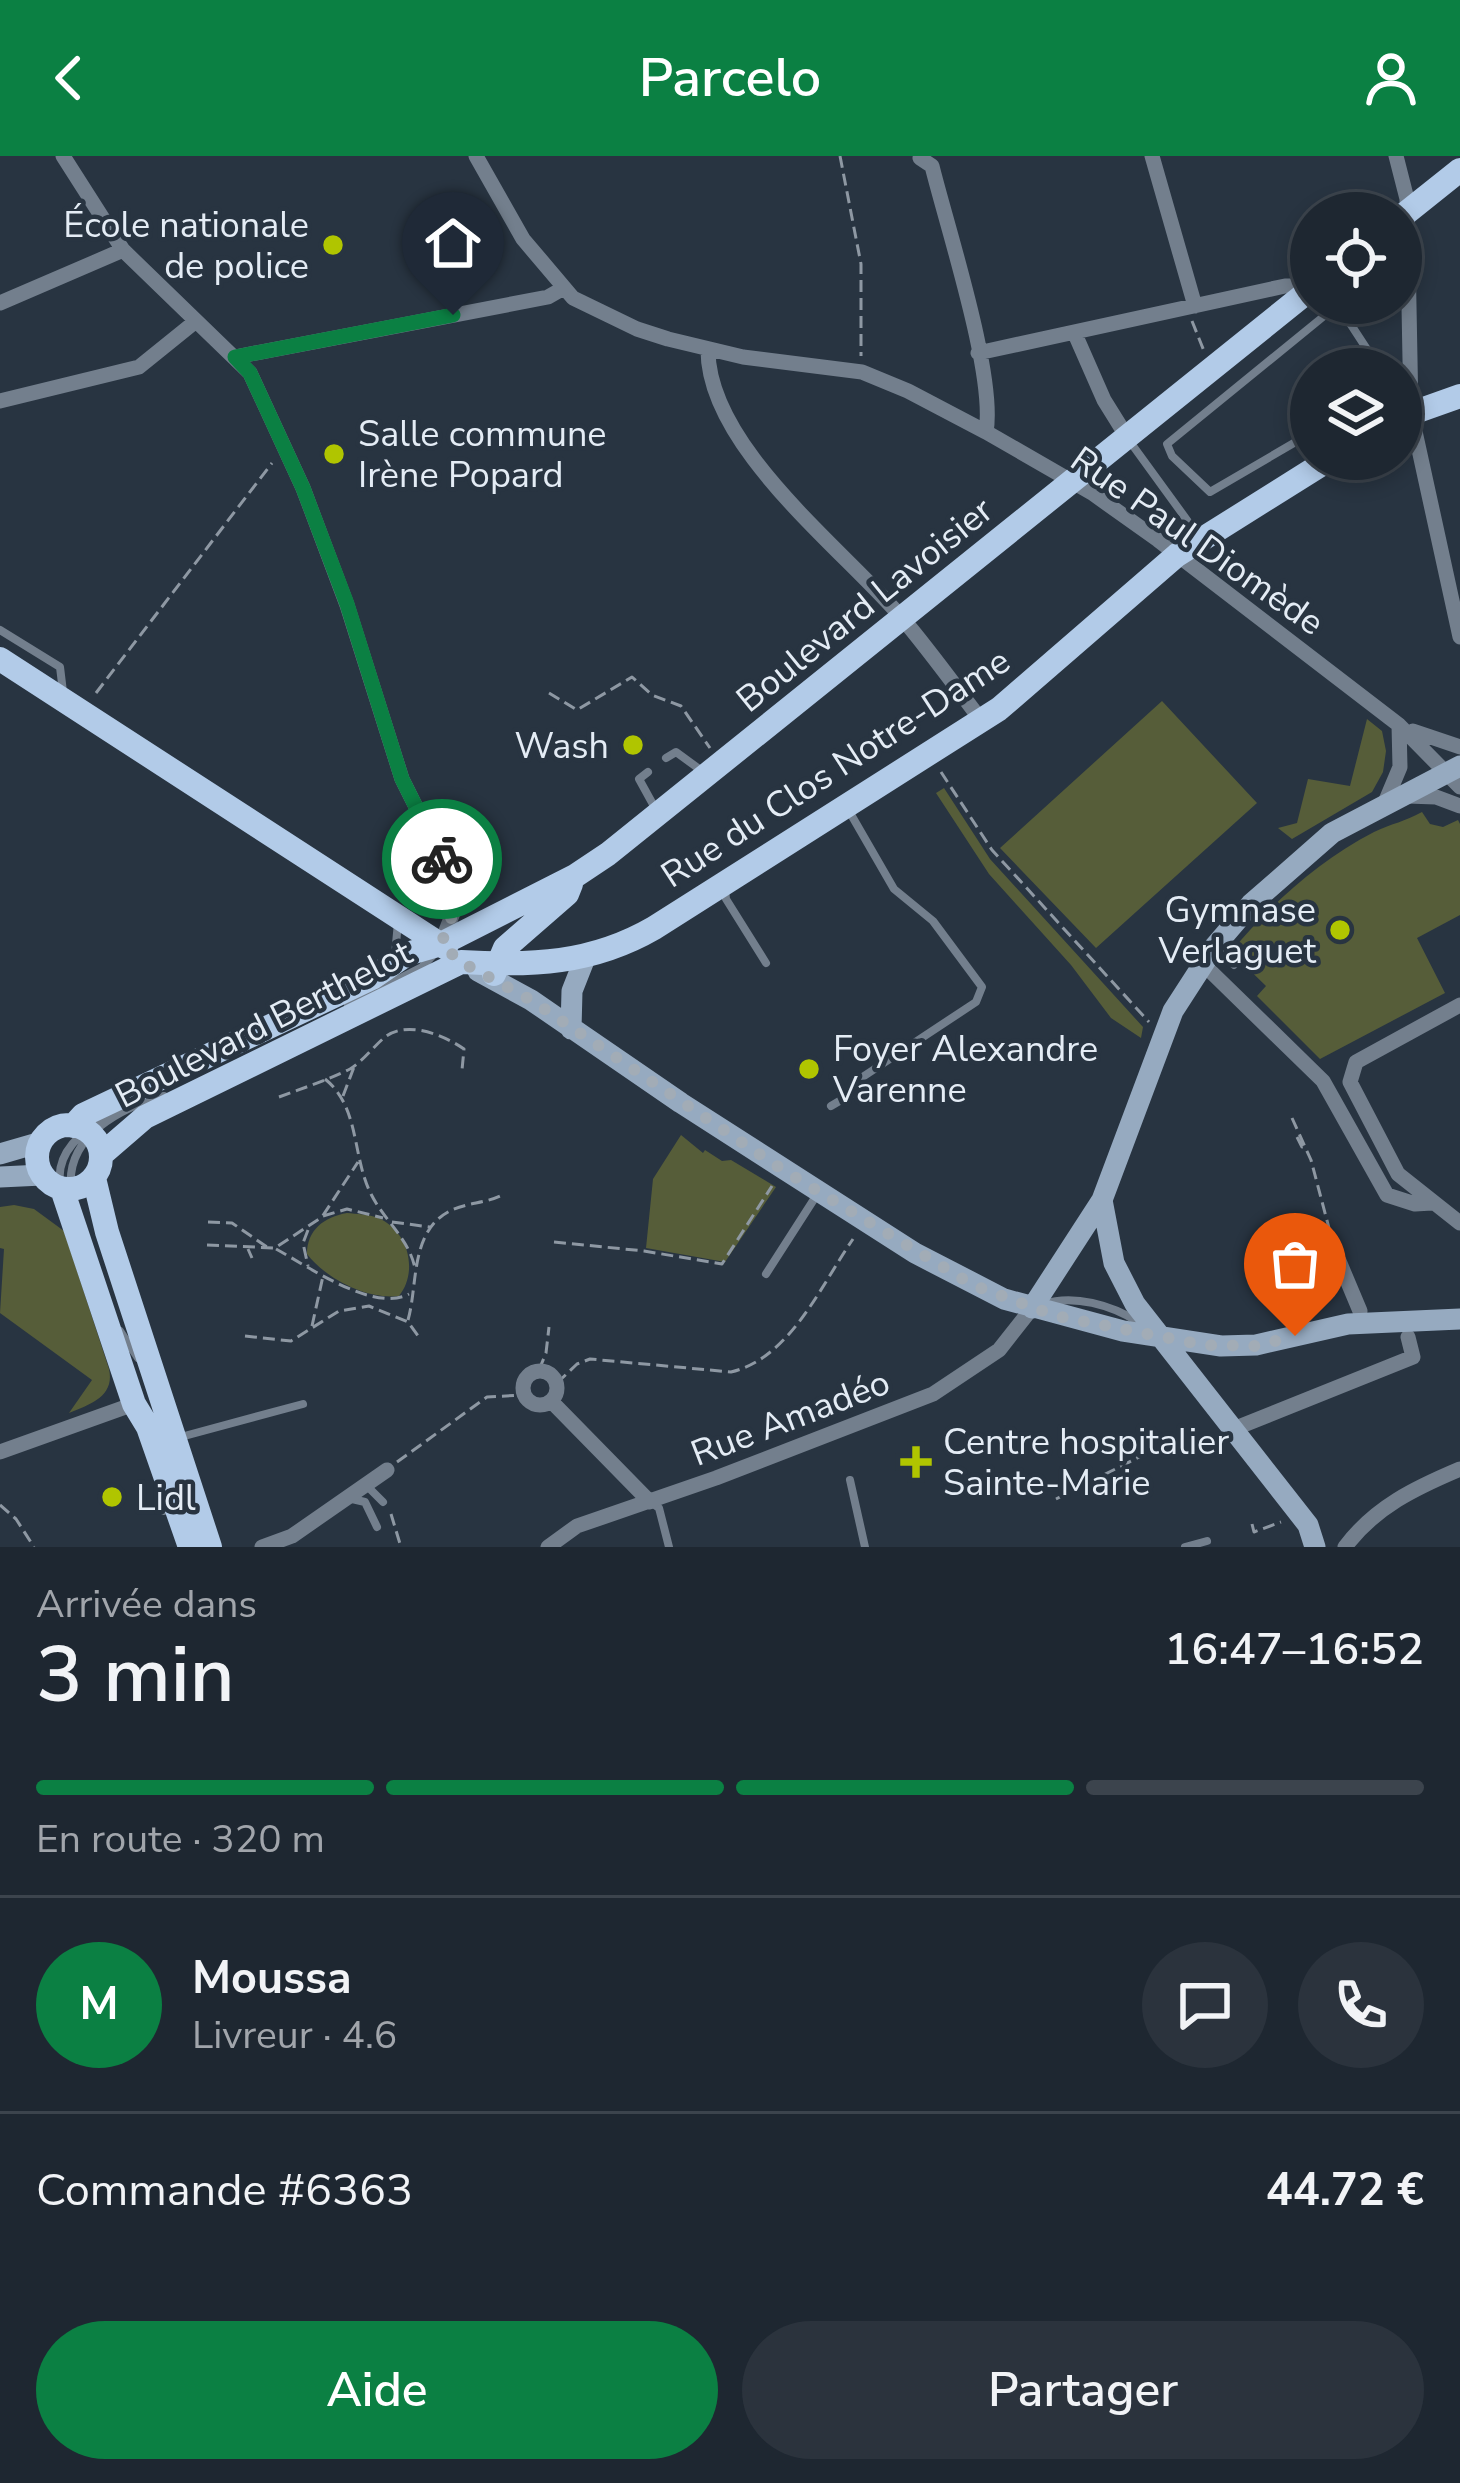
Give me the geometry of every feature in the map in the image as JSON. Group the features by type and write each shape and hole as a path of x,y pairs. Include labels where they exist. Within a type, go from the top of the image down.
{"main road":[{"path":"1422,200 1460,170"},
{"name":"Boulevard Lavoisier","path":"441,944 575,876 658,814 1290,305"},
{"path":"1422,409 1460,396"},
{"name":"Rue du Clos Notre-Dame","path":"461,962 494,972 585,958 628,944 845,804 913,768 1058,661 1178,555 1297,480"},
{"path":"1,662 398,921 441,944 461,962"},
{"path":"1032,1308 1102,1200 1173,1011 1209,954 1251,904 1331,833 1456,775"},
{"path":"575,876 567,894 516,937 494,972 783,1170 973,1285 1032,1308 1204,1345 1256,1346 1348,1324 1408,1329 1460,1318"},
{"name":"Boulevard Berthelot","path":"78,1159 83,1115 404,967 414,951 441,944"},
{"path":"571,1029 572,991 585,958"},
{"name":"Boulevard Berthelot","path":"78,1159 145,1117 461,962"},
{"path":"0,1154 40,1142 58,1127 78,1159 106,1232 190,1547"},
{"path":"40,1142 37,1159 78,1159"},
{"path":"0,1177 78,1159"},
{"path":"78,1159 134,1404 167,1447 207,1547"},
{"path":"1102,1200 1114,1263 1135,1304 1237,1429 1308,1525 1318,1546"}],"street":[{"path":"64,156 123,250 250,373 347,604 402,779 460,895 441,944"},
{"name":"Rue Paul Diomède","path":"476,156 523,239 573,298 637,329 708,349 860,372 908,391 986,433 1072,482 1178,555 1399,725 1456,775"},
{"path":"1152,156 1195,306"},
{"path":"1396,156 1406,192"},
{"path":"921,157 932,166 978,353 989,418 986,433"},
{"path":"0,303 123,250"},
{"path":"978,353 1290,286"},
{"path":"235,357 548,297 562,289"},
{"path":"0,401 139,367 196,321"},
{"path":"1075,334 1104,400 1127,437"},
{"path":"708,349 708,366 745,451 902,619 981,720"},
{"path":"1422,480 1460,637"},
{"path":"1399,725 1400,766 1394,800 1436,797 1460,806"},
{"name":"Rue Paul Diomède","path":"1399,725 1460,747"},
{"path":"1435,741 1460,736"},
{"path":"1209,954 1323,1081 1387,1195 1415,1204 1432,1203"},
{"path":"1350,1078 1356,1063 1460,1005"},
{"path":"1323,1081 1337,1073 1350,1078 1399,1174 1460,1223"},
{"path":"1340,1261 1360,1311"},
{"name":"Rue Amadéo","path":"548,1547 577,1526 933,1394 999,1350 1032,1308"},
{"path":"1237,1429 1413,1357 1408,1329"},
{"path":"539,1370 547,1372 556,1383 551,1401 536,1405 524,1395 526,1377 539,1370"},
{"path":"551,1401 650,1502"},
{"path":"0,1452 134,1404"},
{"path":"1345,1544 1376,1513 1460,1467"},
{"path":"262,1547 292,1536 387,1469"}],"lane":[{"path":"1290,445 1210,492 1172,456 1168,444 1329,312 1344,314 1366,348"},
{"path":"1127,437 1201,540"},
{"path":"0,630 61,668 62,699"},
{"path":"666,758 676,752 715,770"},
{"path":"648,772 640,779 658,814"},
{"path":"831,1106 853,1093 858,1080 976,1002 982,987 933,921 894,889 845,804"},
{"path":"724,883 726,898 766,963"},
{"path":"398,921 404,967"},
{"path":"1209,954 1234,965"},
{"path":"207,1547 144,1375 118,1328 78,1159 127,1109 182,1092 325,1022 404,967 461,962"},
{"path":"766,1274 819,1192"},
{"path":"164,1511 154,1480 167,1447 303,1404"},
{"path":"850,1480 865,1547"},
{"path":"365,1485 386,1506"},
{"path":"334,1507 353,1499 364,1502 377,1527"},
{"path":"650,1502 659,1508 669,1547"},
{"path":"1185,1547 1207,1541"}],"path":[{"path":"840,156 862,264 860,372"},
{"path":"1195,306 1192,321 1211,370"},
{"path":"89,702 284,447"},
{"path":"549,692 577,710 632,677 635,669"},
{"path":"632,677 652,694 681,706 715,770"},
{"path":"939,768 992,850 1162,1037"},
{"path":"280,1097 354,1067 382,1039 403,1029 424,1030 459,1045 464,1049 462,1070"},
{"path":"343,1098 354,1067"},
{"path":"326,1079 343,1098 369,1192 402,1234 415,1268"},
{"path":"1292,1118 1306,1147 1340,1261"},
{"path":"1297,1137 1306,1147"},
{"path":"207,1245 272,1248 309,1228 359,1160"},
{"path":"554,1242 722,1264 783,1170"},
{"path":"408,1322 415,1268 433,1227 447,1213 504,1194"},
{"path":"322,1216 347,1209 433,1227"},
{"path":"208,1222 232,1223 373,1297 396,1300 412,1292"},
{"path":"556,1383 590,1359 731,1372 753,1367 777,1350 865,1222"},
{"path":"308,1266 303,1244 309,1228"},
{"path":"248,1248 252,1258"},
{"path":"312,1328 323,1274"},
{"path":"369,1306 373,1297"},
{"path":"245,1336 291,1341 339,1311 369,1306 408,1322 421,1340"},
{"path":"539,1370 549,1327"},
{"path":"387,1469 487,1396 524,1395"},
{"path":"1057,1499 1157,1448"},
{"path":"0,1505 16,1519 34,1547"},
{"path":"386,1506 401,1547"},
{"path":"1252,1524 1254,1532 1288,1520"}],"green space":[{"path":"1162,701 1257,803 1096,948 1000,848"},
{"path":"1367,719 1382,731 1386,751 1383,772 1372,792 1292,839 1278,828 1297,823 1308,779 1350,786"},
{"path":"944,788 990,859 1143,1027 1141,1038 1111,1018 1071,965 989,874 936,793"},
{"name":"Gymnase Verlaguet","path":"1422,812 1430,824 1443,827 1458,820 1460,824 1460,915 1417,938 1445,993 1320,1059 1257,996 1266,986 1231,952 1315,870 1374,832"},
{"path":"681,1135 703,1153 731,1160 776,1187 725,1262 646,1248 653,1179"},
{"path":"0,1207 34,1209 64,1231 109,1369 105,1392 69,1413 92,1380 0,1313 4,1249 0,1248"},
{"path":"347,1213 378,1218 403,1241 409,1263 399,1296 374,1295 348,1286 307,1254 318,1226"}],"way so far":[{"path":"442,859 460,895 441,944 461,962 531,1000 914,1253 1004,1299 1123,1331 1218,1346 1256,1346 1295,1336"}],"place":[{"name":"École nationale de police","path":"333,245"},
{"name":"Salle commune Irène Popard","path":"334,454"},
{"name":"Wash","path":"633,745"},
{"name":"Gymnase Verlaguet","path":"1340,930"},
{"name":"Foyer Alexandre Varenne","path":"809,1069"},
{"name":"Centre hospitalier Sainte-Marie","path":"916,1462"},
{"name":"Lidl","path":"112,1497"}],"route":[{"path":"442,859 402,779 347,604 303,488 250,373 235,357 453,315"}]}
